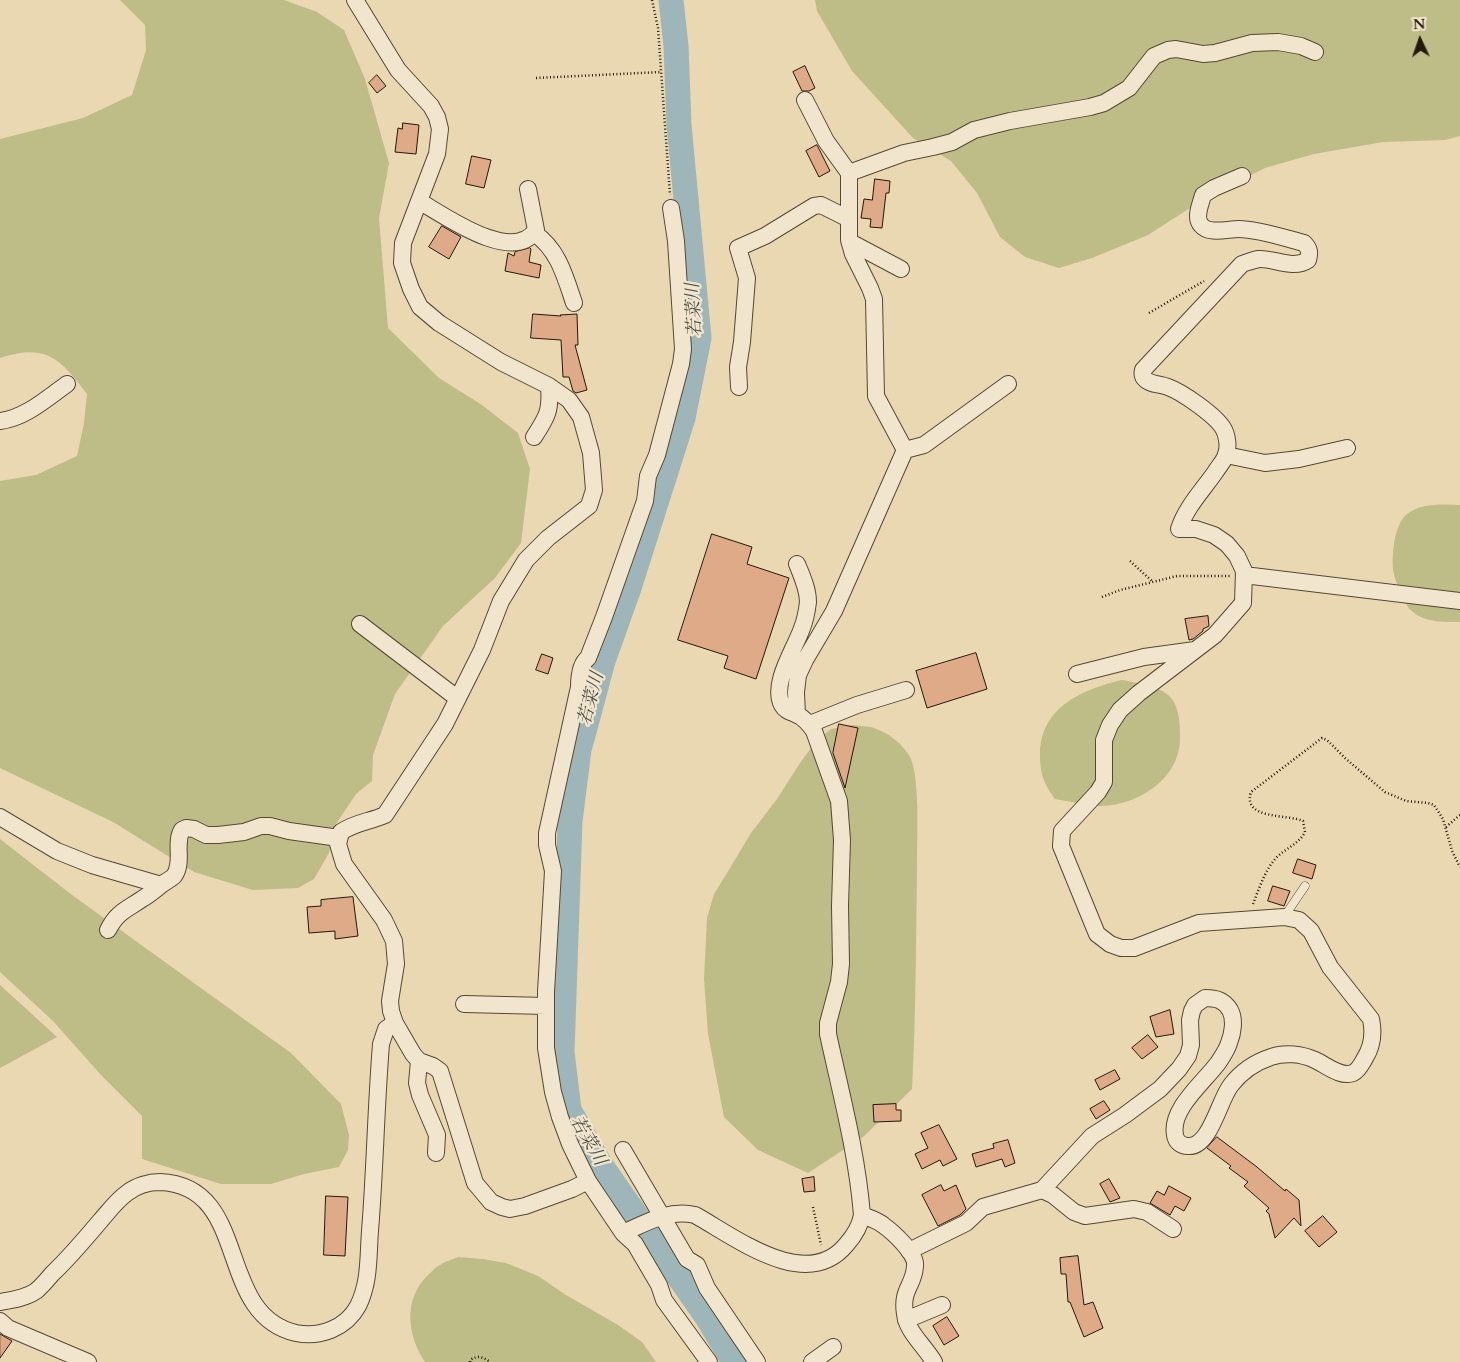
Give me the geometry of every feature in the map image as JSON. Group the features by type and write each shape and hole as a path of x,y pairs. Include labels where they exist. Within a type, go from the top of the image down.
{"street":[{"path":"355,0 398,70 431,106 437,117 440,129 437,154 403,243 402,263 411,290 420,307 439,323 494,357 549,386 569,400 581,417 590,454 594,490 589,506 548,538 526,560 501,601 482,650 456,698 445,724 385,816 352,825 340,832 338,844 344,864 384,920 394,941 396,964 390,1001 391,1011 413,1054 419,1061 433,1066 440,1071 475,1183 491,1202 510,1209 526,1206 588,1181"},
{"path":"849,173 904,153 952,142 974,130 1010,121 1090,108 1104,103 1129,88 1154,56 1168,50 1176,49 1194,53 1215,53 1252,43 1278,42 1301,46 1315,52"},
{"path":"625,1232 659,1217 685,1213 695,1215 753,1249 782,1260 800,1264 818,1264 835,1262 855,1233 862,1215 857,1166 850,1127 828,1034 828,1023 839,982 841,964 842,840 839,801 814,731 804,719 796,692 798,675 834,611 891,480 905,454 905,450 876,396 874,299 853,254 850,242 849,173 826,141 805,100"},
{"path":"910,1251 966,1222 983,1207 1042,1190 1092,1136 1125,1115 1160,1088 1179,1069 1188,1056 1191,1045 1190,1020 1192,1011 1195,1005 1205,998 1212,998 1225,1003 1233,1018 1232,1029 1229,1043 1218,1063 1193,1092 1177,1116 1174,1131 1175,1138 1179,1144 1193,1146 1200,1143 1209,1130 1224,1096 1231,1085 1247,1069 1271,1057 1291,1054 1314,1060 1345,1074 1353,1073 1358,1069 1368,1053 1373,1041 1371,1019 1330,967 1311,931 1299,920 1284,917 1199,923 1134,948 1121,948 1110,944 1097,934 1061,846 1062,831 1098,792 1104,782 1104,740 1110,725 1120,710 1139,692 1214,636 1243,603 1244,570 1238,556 1227,544 1214,535 1196,529 1178,529 1192,502 1226,455 1228,444 1224,429 1208,412 1181,394 1168,387 1144,380 1142,376 1143,370 1242,264 1259,259 1296,264 1303,264 1308,260 1310,254 1308,247 1304,243 1241,229 1210,230 1201,226 1198,214 1203,195 1242,176"},
{"path":"419,201 469,229 493,240 507,243 523,241 531,237 536,230 528,190"},
{"path":"739,387 738,367 747,278 738,248 765,236 814,206 821,205 849,219"},
{"path":"671,208 676,242 683,349 681,364 657,455 648,476 645,501 604,617 588,658 584,661 581,670 547,833 547,845 553,871 546,1006 546,1048 553,1092 570,1144 588,1181 635,1244 659,1285 664,1300 709,1362"},
{"path":"534,233 552,248 574,303"},
{"path":"850,242 901,269"},
{"path":"0,421 12,420 38,406 67,384"},
{"path":"905,450 924,445 1008,384"},
{"path":"534,437 548,416 550,402 549,386"},
{"path":"1226,455 1265,463 1299,459 1347,448"},
{"path":"797,564 806,588 808,601 803,627 785,663 780,686 781,704 786,711 804,719 857,706 906,690"},
{"path":"1244,575 1460,601"},
{"path":"360,624 456,698"},
{"path":"1077,674 1144,657 1196,650"},
{"path":"0,816 56,851 92,865 161,885"},
{"path":"108,930 116,916 174,875 180,852 179,835 186,828 206,834 218,835 244,832 261,826 270,826 289,831 339,838"},
{"path":"464,1004 546,1006"},
{"path":"0,1302 26,1296 36,1291 67,1260 117,1201 128,1192 143,1184 158,1182 181,1184 196,1192 210,1206 228,1239 247,1294 260,1313 274,1324 291,1332 309,1335 323,1334 337,1328 351,1316 358,1306 367,1280 381,1044 386,1028 395,1022"},
{"path":"419,1061 418,1089 437,1135 436,1153"},
{"path":"623,1150 659,1217 687,1259 697,1265 707,1288 757,1362"},
{"path":"1042,1190 1053,1195 1074,1212 1085,1216 1134,1209 1147,1212 1173,1229"},
{"path":"862,1215 883,1225 910,1251 916,1264 914,1275 904,1297 906,1320 908,1327 934,1362"},
{"path":"906,1320 942,1305"},
{"path":"0,1321 8,1328 88,1362"},
{"path":"812,1362 833,1347"}],"lane":[{"path":"1284,917 1305,886"}],"path":[{"path":"652,0 658,28 671,208"},
{"path":"536,78 661,72"},
{"path":"1149,313 1206,280"},
{"path":"1130,561 1154,583"},
{"path":"1102,597 1120,590 1176,576 1244,575"},
{"path":"1249,920 1252,904 1267,872 1276,859 1302,838 1306,832 1303,821 1296,818 1265,814 1254,809 1250,803 1251,792 1322,738 1327,740 1384,792 1406,801 1428,803 1434,806 1443,819 1452,851 1460,867"},
{"path":"1445,827 1460,815"},
{"path":"814,1208 835,1262"},
{"path":"470,1362 476,1356 485,1358 490,1362"}],"shaded area":[{"path":"120,0 284,0 317,12 344,30 365,79 389,163 379,218 388,328 439,378 482,405 518,433 530,469 521,543 495,578 443,626 395,694 373,755 372,781 356,794 336,824 329,853 314,879 298,888 253,890 194,872 113,822 0,768 0,481 36,475 77,456 84,423 87,394 69,372 51,357 30,352 0,358 0,139 83,118 132,95 146,50 145,25"},
{"path":"815,0 1460,0 1460,136 1445,140 1383,142 1314,154 1265,168 1204,199 1148,235 1092,258 1059,268 1025,257 1000,237 977,193 951,161 913,138 852,71 817,11"},
{"path":"1432,505 1460,505 1460,622 1441,622 1422,618 1409,608 1397,585 1394,573 1394,547 1399,525 1407,514 1419,508"},
{"path":"1122,680 1158,689 1168,695 1175,703 1180,735 1179,750 1174,764 1156,786 1130,800 1101,806 1055,799 1045,783 1041,767 1042,737 1048,723 1056,712 1079,695"},
{"path":"852,725 874,728 890,736 908,754 914,769 917,796 917,826 912,1089 863,1137 808,1173 758,1150 724,1117 708,1034 704,979 707,918 714,894 751,833 777,799 817,740 831,729"},
{"path":"0,839 72,895 291,1053 341,1104 349,1135 348,1150 339,1167 304,1174 271,1184 221,1184 142,1159 142,1116 101,1075 53,1021 0,972"},
{"path":"0,985 57,1037 0,1068"},
{"path":"458,1257 506,1263 538,1276 642,1342 656,1362 425,1362 414,1340 411,1329 410,1317 414,1295 435,1268 444,1262"}],"building":[{"path":"805,66 815,88 809,91 802,91 793,72"},
{"path":"377,75 386,86 377,93 369,83"},
{"path":"403,123 419,125 416,154 395,152 398,128 402,129"},
{"path":"817,145 830,171 819,177 806,151"},
{"path":"472,156 491,160 484,188 466,184"},
{"path":"875,179 890,181 889,193 886,193 882,228 870,227 871,219 861,218 864,199 872,200"},
{"path":"442,226 461,237 449,259 429,247"},
{"path":"530,248 529,262 541,265 539,278 505,271 508,253 514,256 515,252"},
{"path":"533,314 561,316 577,314 578,345 575,345 587,390 576,393 573,391 569,377 563,377 561,340 531,338"},
{"path":"712,534 752,547 747,564 789,578 756,679 724,668 728,656 678,640"},
{"path":"1208,616 1209,626 1189,640 1185,619"},
{"path":"976,653 987,689 927,708 916,671"},
{"path":"542,654 553,658 548,674 536,670"},
{"path":"839,724 858,728 845,788 833,753"},
{"path":"1298,859 1316,865 1312,879 1293,873"},
{"path":"1273,886 1290,891 1284,906 1268,901"},
{"path":"353,897 358,936 335,939 335,931 309,933 307,907 321,906 321,900"},
{"path":"1170,1010 1174,1034 1156,1037 1150,1017"},
{"path":"1148,1035 1158,1047 1142,1059 1132,1048"},
{"path":"1115,1070 1120,1079 1100,1090 1095,1080"},
{"path":"1104,1101 1110,1110 1096,1119 1090,1109"},
{"path":"896,1104 896,1110 901,1110 901,1121 874,1122 873,1105"},
{"path":"939,1125 957,1159 943,1166 940,1160 922,1169 915,1154 928,1148 921,1133"},
{"path":"1217,1137 1299,1200 1301,1226 1294,1218 1275,1238 1269,1214 1266,1211 1269,1208 1244,1186 1248,1182 1207,1148"},
{"path":"1008,1140 1015,1163 1005,1167 1002,1159 976,1167 972,1154 994,1148 993,1144"},
{"path":"814,1177 815,1191 804,1192 802,1179"},
{"path":"1109,1179 1120,1198 1110,1202 1100,1184"},
{"path":"941,1185 944,1191 956,1185 966,1209 960,1215 938,1226 922,1195"},
{"path":"1169,1186 1191,1198 1184,1211 1175,1206 1170,1215 1150,1203 1157,1191 1164,1195"},
{"path":"326,1196 348,1197 345,1256 324,1255"},
{"path":"1323,1216 1337,1232 1319,1247 1305,1231"},
{"path":"1078,1256 1084,1305 1093,1302 1103,1328 1084,1337 1070,1302 1068,1302 1066,1274 1061,1274 1060,1258"},
{"path":"947,1317 959,1336 944,1345 933,1326"},
{"path":"0,1334 12,1341 0,1358"}],"waterway":[{"name":"若菜川","path":"671,0 676,46 679,125 699,338 683,418 629,588 603,661 579,750 570,821 562,1052 569,1110 600,1164 707,1317 734,1362"}]}
